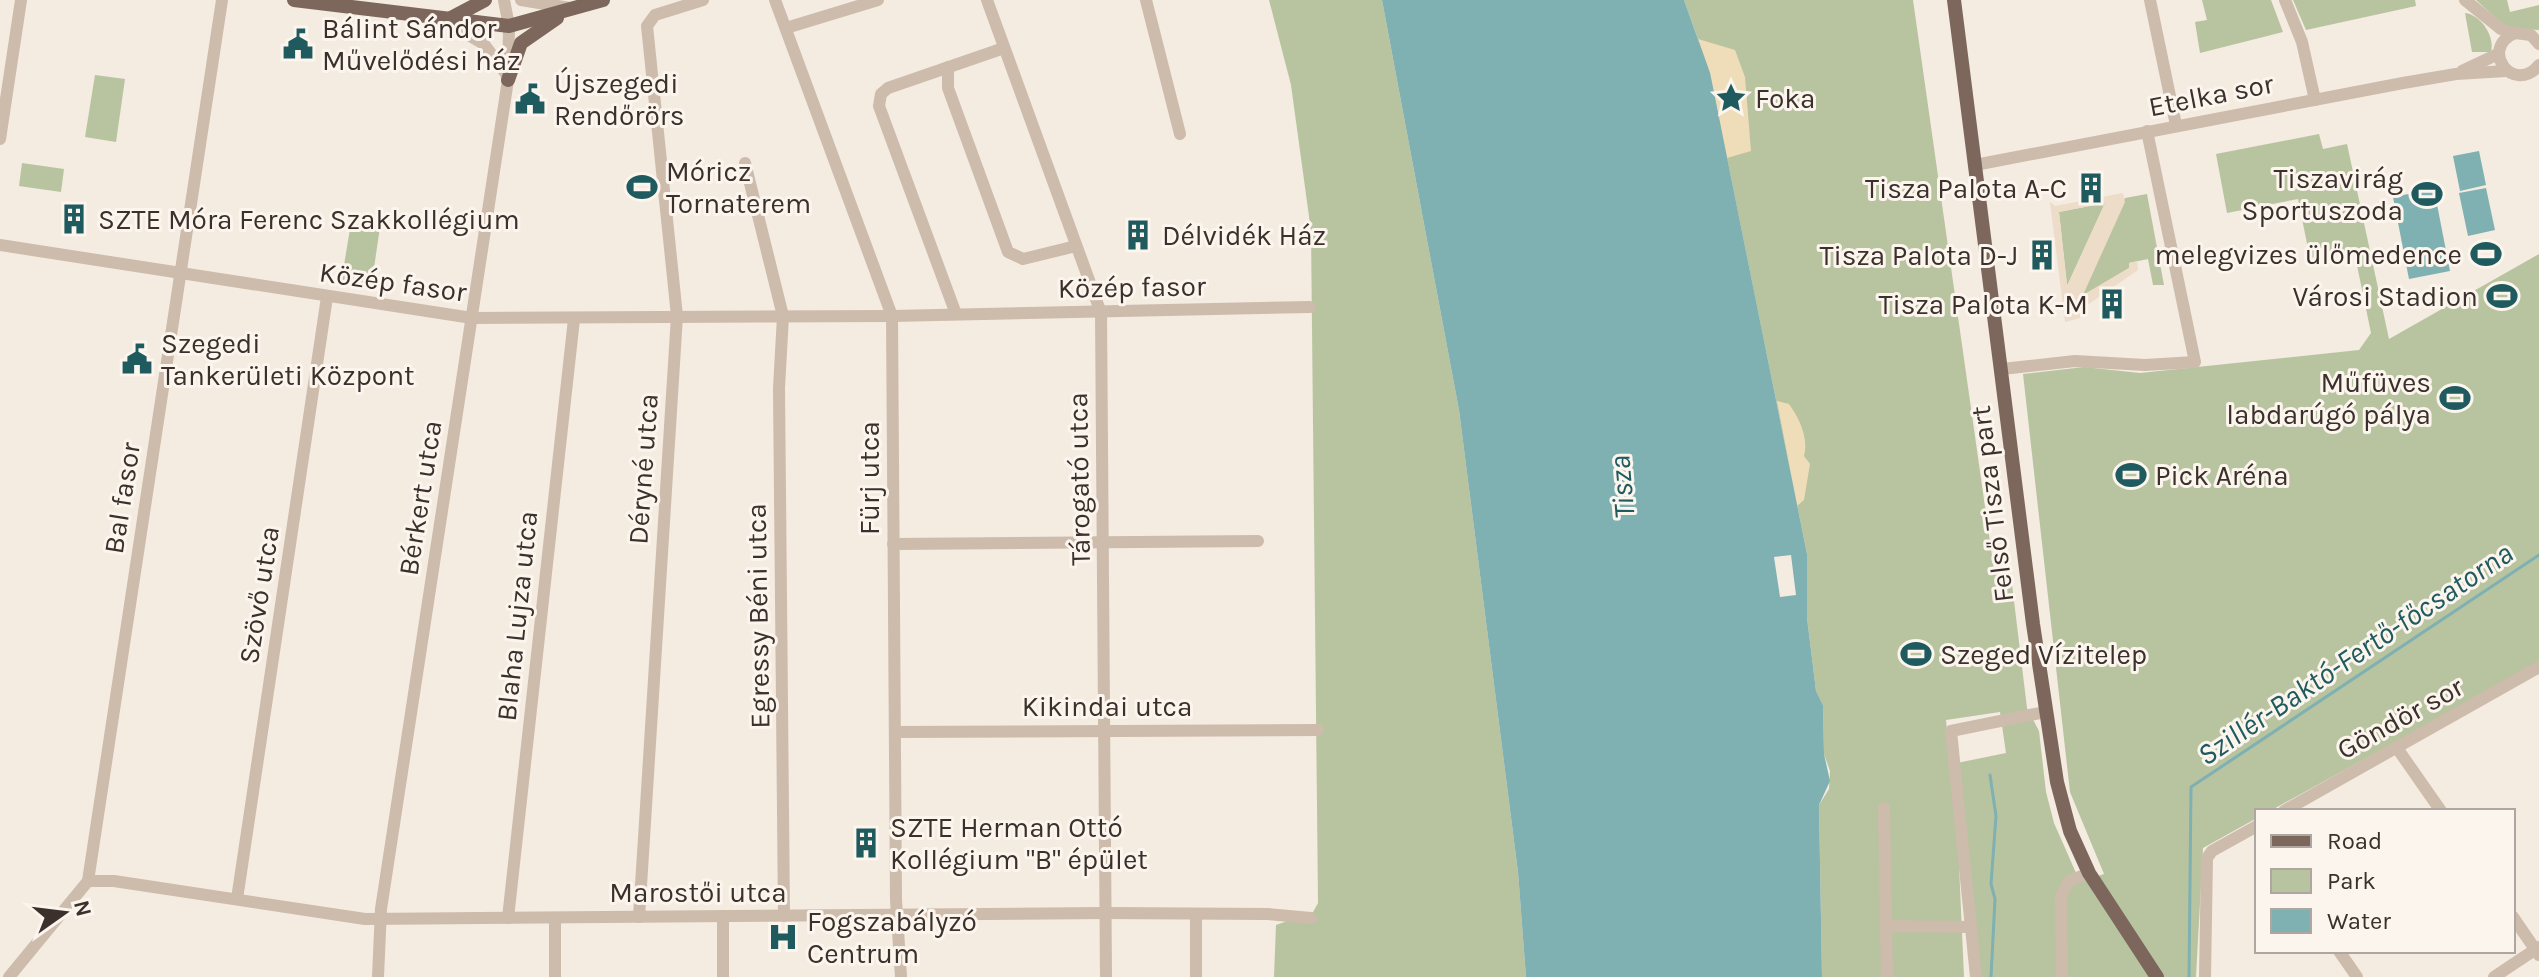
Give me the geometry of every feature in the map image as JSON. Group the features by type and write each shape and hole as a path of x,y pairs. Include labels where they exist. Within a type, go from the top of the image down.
{"main road":[{"path":"294,0 509,26 603,0"},
{"path":"443,20 470,11 485,0"},
{"name":"Felső Tisza part","path":"1954,0 2045,712 2062,807 2089,873 2157,977"},
{"path":"508,80 526,38 573,8"}],"street":[{"path":"0,139 21,0"},
{"name":"Bal fasor","path":"88,881 222,0"},
{"name":"Bérkert utca","path":"378,977 380,919 508,80 509,26 504,0"},
{"path":"521,0 573,8"},
{"name":"Déryné utca","path":"639,917 677,316 647,26 655,15 703,0"},
{"name":"Fürj utca","path":"775,0 892,316 897,916 901,977"},
{"path":"786,28 878,0"},
{"name":"Tárogató utca","path":"987,0 1101,313 1106,977"},
{"path":"1146,0 1180,134"},
{"path":"2150,0 2176,125"},
{"path":"2285,0 2302,42 2315,100"},
{"path":"2465,0 2501,29 2536,37"},
{"path":"2482,15 2506,71"},
{"path":"443,20 493,52 508,80"},
{"name":"Etelka sor","path":"2456,74 2498,51 2505,39 2515,33"},
{"path":"956,314 879,106 881,94 1004,48"},
{"name":"Etelka sor","path":"1975,165 2456,74 2506,71 2523,76 2539,65"},
{"name":"Közép fasor","path":"948,67 948,88 1008,252 1023,259 1076,246"},
{"path":"2002,369 2075,361 2145,365 2195,362 2147,131"},
{"path":"745,163 783,316"},
{"name":"Közép fasor","path":"0,245 472,318 892,316 1310,307"},
{"name":"Szövő utca","path":"237,899 327,297"},
{"name":"Egressy Béni utca","path":"783,316 779,388 784,916"},
{"name":"Blaha Lujza utca","path":"508,918 574,319"},
{"path":"893,544 1258,541"},
{"name":"Göndör sor","path":"2288,809 2539,667"},
{"path":"1976,977 1951,731 2045,712"},
{"name":"Kikindai utca","path":"895,732 1318,730"},
{"path":"2397,748 2440,809"},
{"path":"1884,808 1887,977"},
{"path":"2205,977 2206,863 2212,851 2255,829"},
{"path":"2062,977 2061,896 2069,881 2089,873"},
{"path":"4,976 88,881"},
{"name":"Marostői utca","path":"88,881 114,881 380,919 1106,913 1311,918"},
{"path":"1196,914 1196,977"},
{"path":"723,916 723,977"},
{"path":"555,918 555,977"},
{"path":"2494,977 2538,951 2515,920"},
{"path":"1886,926 1971,927"},
{"path":"2340,953 2357,977"}],"green space":[{"path":"1269,0 1382,0 1459,410 1518,872 1526,977 1274,977 1276,925 1313,912 1318,903 1311,231 1291,85"},
{"path":"1684,0 1913,0 1994,570 2010,568 2027,708 2039,731 2046,792 2054,823 2080,882 2104,874 2070,792 2023,374 2084,367 2140,373 2359,350 2371,333 2354,251 2310,258 2298,199 2227,213 2216,154 2319,134 2323,149 2347,144 2389,339 2539,254 2539,663 2274,809 2255,809 2255,819 2203,848 2196,977 1978,977 1957,763 2006,753 2000,712 1946,720 1958,842 1964,977 1822,977 1819,805 1829,789 1830,771 1824,754 1823,705 1816,691 1807,618 1807,554 1727,158 1698,39"},
{"path":"2202,0 2271,0 2283,32 2200,53 2195,22 2207,20"},
{"path":"2293,0 2415,0 2416,6 2306,30"},
{"path":"2476,0 2507,0 2510,12 2539,5 2539,30 2507,28"},
{"path":"2465,13 2486,27 2491,39 2491,52 2472,52"},
{"path":"95,75 125,79 116,142 85,137"},
{"path":"22,163 64,169 61,192 19,186"},
{"path":"2147,194 2164,285 2153,285 2148,259 2129,263 2129,268 2082,296 2125,198"},
{"path":"2105,203 2067,286 2059,212"},
{"path":"351,223 380,227 371,288 341,283"}],"sand":[{"name":"Foka","path":"1698,39 1735,50 1745,77 1751,151 1727,158 1710,73"},
{"path":"1777,401 1789,404 1796,416 1804,435 1804,456 1810,464 1804,500 1797,506"}],"shaded area":[{"path":"2123,193 2125,202 2083,295 2129,268 2129,263 2137,261 2138,270 2080,310 2080,318 2065,322 2050,202 2055,206","holes":["2105,203 2068,284 2059,212"]}],"water":[{"name":"Tisza","path":"1382,0 1684,0 1710,73 1807,554 1807,618 1816,691 1823,705 1824,754 1830,781 1819,805 1822,977 1526,977 1518,872 1459,410"},
{"path":"2479,151 2486,185 2460,191 2453,156"},
{"path":"2486,188 2495,230 2468,236 2459,193"},
{"path":"2434,189 2450,271 2409,279 2393,197"}],"pier":[{"path":"1791,555 1796,595 1780,597 1774,557"}],"waterway":[{"name":"Szillér-Baktó-Fertő-főcsatorna","path":"2189,977 2191,787 2539,555"},
{"path":"1990,775 1996,816 1991,884 1995,899 1991,977"}],"place":[{"name":"Bálint Sándor Művelődési ház","path":"298,44"},
{"name":"Foka","path":"1731,98"},
{"name":"Újszegedi Rendőrörs","path":"530,99"},
{"name":"Móricz Tornaterem","path":"642,187"},
{"name":"Tisza Palota A-C","path":"2091,188"},
{"name":"Tiszavirág Sportuszoda","path":"2427,194"},
{"name":"SZTE Móra Ferenc Szakkollégium","path":"74,219"},
{"name":"Délvidék Ház","path":"1138,235"},
{"name":"melegvizes ülőmedence","path":"2486,254"},
{"name":"Tisza Palota D-J","path":"2042,255"},
{"name":"Városi Stadion","path":"2502,296"},
{"name":"Tisza Palota K-M","path":"2112,304"},
{"name":"Szegedi Tankerületi Központ","path":"137,359"},
{"name":"Műfüves labdarúgó pálya","path":"2455,398"},
{"name":"Pick Aréna","path":"2131,475"},
{"name":"Szeged Vízitelep","path":"1916,654"},
{"name":"SZTE Herman Ottó Kollégium \"B\" épület","path":"866,843"},
{"name":"Fogszabályzó Centrum","path":"783,937"}]}
